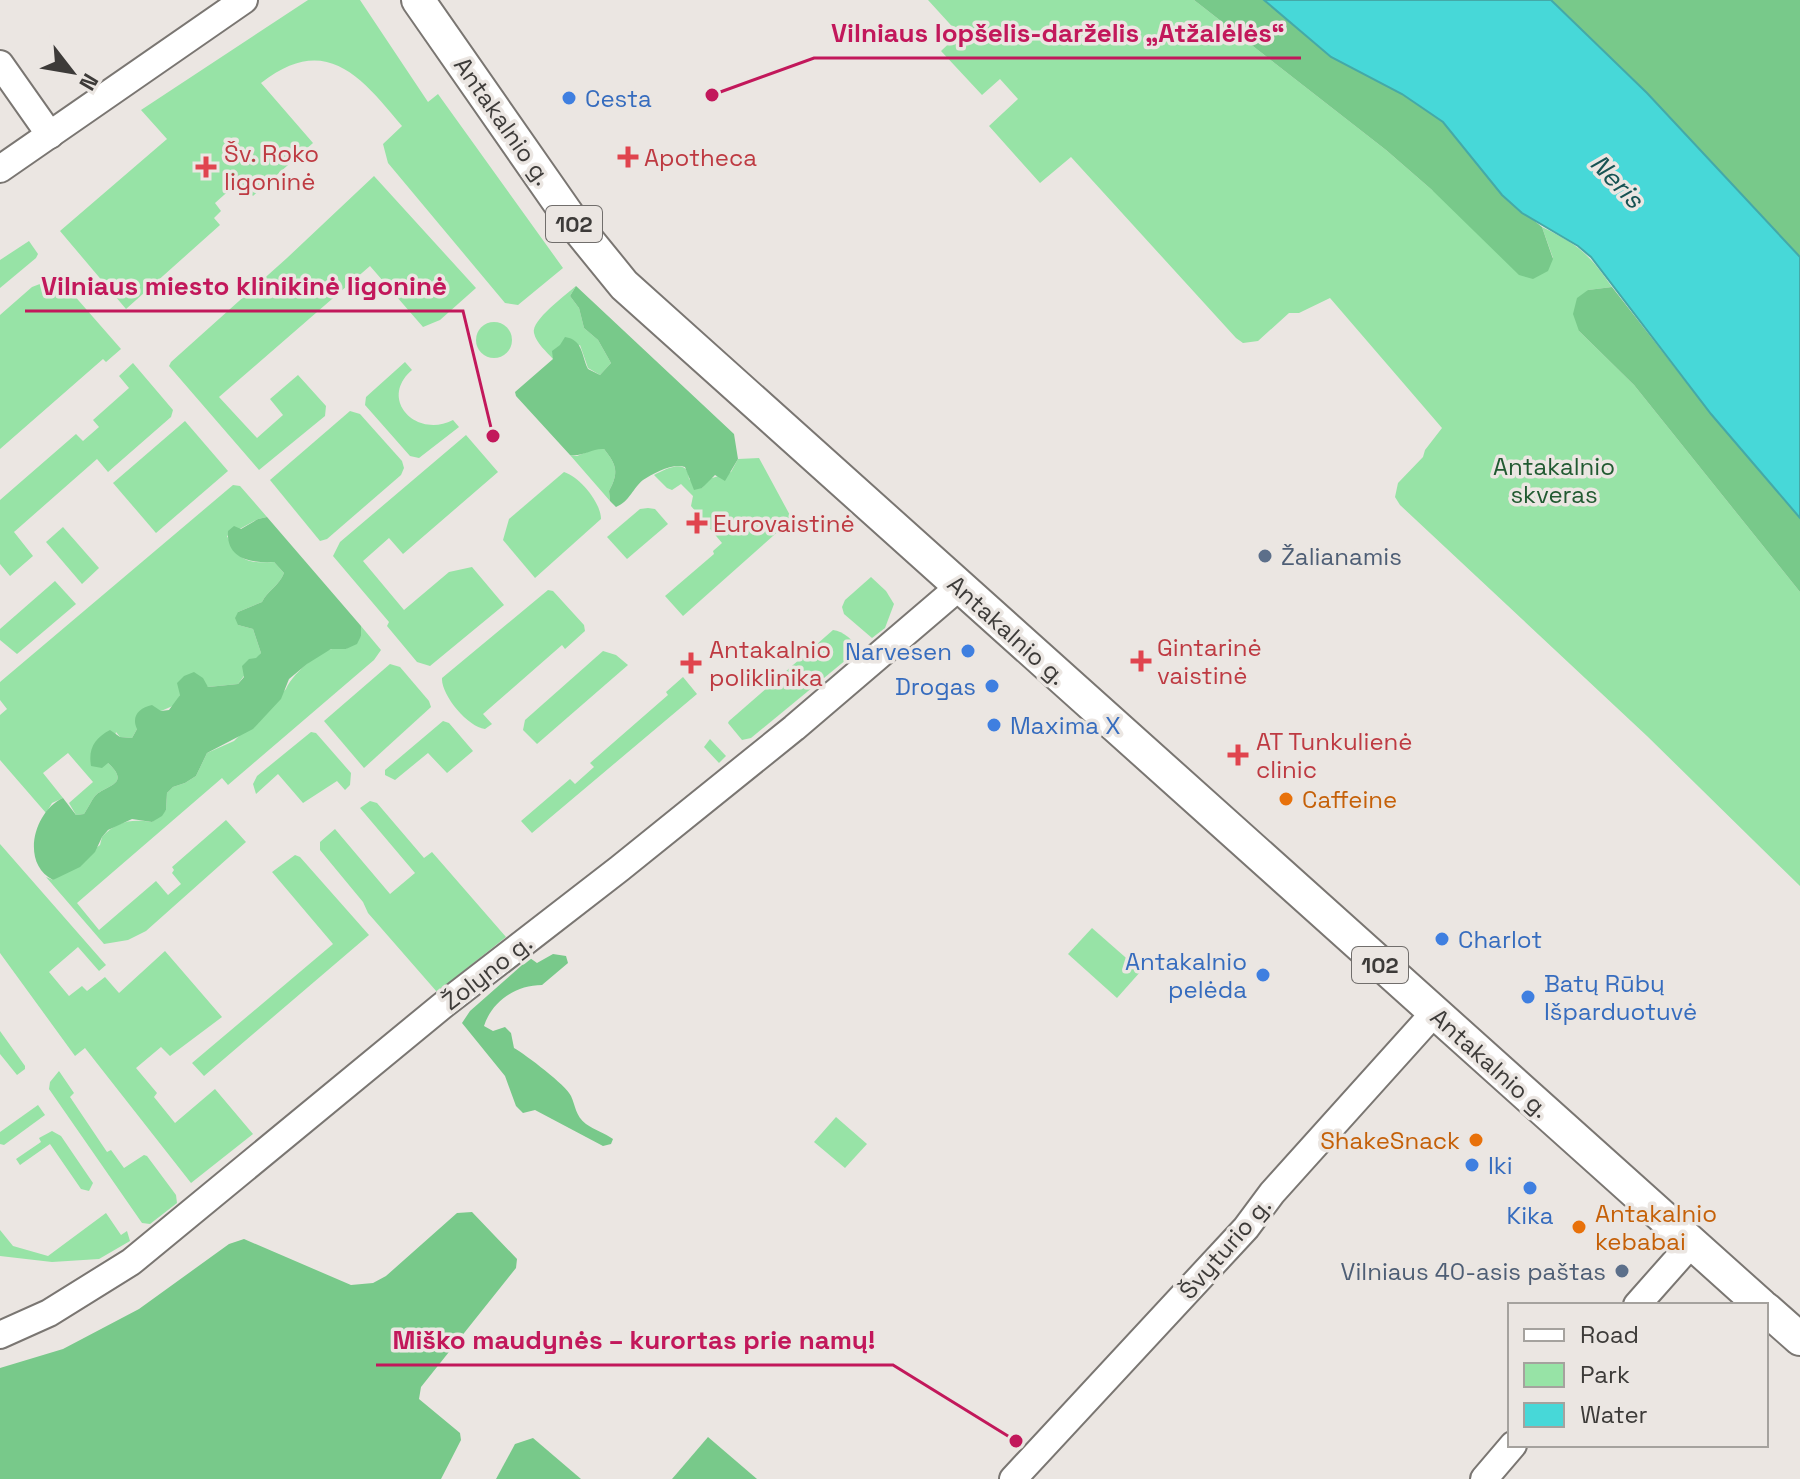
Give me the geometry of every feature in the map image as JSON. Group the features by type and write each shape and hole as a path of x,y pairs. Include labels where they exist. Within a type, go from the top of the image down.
{"main road":[{"name":"Antakalnio g.","path":"418,0 572,221 624,285 1759,1303"},
{"path":"1768,1311 1800,1339"}],"street":[{"path":"0,169 244,0"},
{"path":"0,64 50,135"},
{"name":"Žolyno g.","path":"0,1335 90,1290 151,1247 442,1006 782,737 959,587"},
{"name":"Švyturio g.","path":"1013,1479 1246,1228 1280,1184 1434,1013"},
{"path":"1639,1303 1691,1244"},
{"path":"1484,1479 1511,1447"}],"green space":[{"path":"308,0 360,0 428,102 438,94 563,268 518,305 505,303 388,163 383,144 402,126 357,77 323,61 305,61 284,68 261,83 313,143 253,196 247,189 240,194 233,187 215,203 221,211 214,218 220,225 126,309 60,231 167,139 141,110"},
{"name":"Antakalnio skveras","path":"928,0 1194,0 1386,150 1432,190 1553,258 1542,227 1590,258 1612,287 1588,290 1579,331 1634,385 1800,592 1800,886 1647,736 1400,505 1395,497 1398,483 1423,457 1442,428 1330,298 1299,313 1289,313 1258,341 1243,343 1236,338 1071,157 1040,183 989,126 1018,99 1000,79 982,95 941,51 959,34"},
{"path":"1194,0 1264,0 1331,57 1402,94 1443,122 1502,195 1542,227 1553,259 1548,271 1533,279 1519,275 1386,150"},
{"path":"1551,0 1800,0 1800,257 1647,93"},
{"path":"374,176 476,288 440,320 423,327 370,266 219,397 257,438 283,415 270,399 298,375 326,406 325,416 259,470 169,366"},
{"path":"29,241 38,254 36,258 0,288 0,260"},
{"path":"58,277 121,349 106,362 103,359 0,449 0,315 32,287"},
{"path":"576,286 570,296 579,308 584,328 598,340 611,363 600,375 588,368 580,345 553,359 535,337 538,321"},
{"path":"576,286 734,434 738,459 725,481 715,475 702,488 694,490 685,467 669,468 643,480 616,507 610,501 609,491 615,469 604,449 570,455 516,396 515,392 553,359 552,351 565,337 581,348 588,369 600,375 611,363 598,340 584,328 579,308 570,296"},
{"path":"1612,287 1711,414 1800,518 1800,592 1634,385 1579,331 1573,314 1577,298 1588,290"},
{"path":"494,322 507,327 512,340 507,353 494,358 481,353 476,340 481,327"},
{"path":"405,362 412,370 402,381 399,393 400,404 406,413 426,424 453,420 459,427 419,458 410,456 365,405 366,397"},
{"path":"133,363 173,410 171,417 108,472 97,459 14,532 33,556 10,576 0,564 0,500 76,434 83,441 99,427 93,420 129,388 119,376"},
{"path":"350,411 360,414 402,461 404,468 401,475 327,539 320,541 270,480"},
{"path":"185,421 228,471 156,533 113,483"},
{"path":"466,435 498,472 403,554 389,538 363,561 404,610 449,572 472,567 504,605 430,666 417,662 387,626 389,622 333,556 340,542"},
{"path":"597,448 604,449 615,469 609,491 610,501 570,455 577,456"},
{"path":"759,458 792,519 683,616 665,596 714,554 713,551 722,543 691,506 693,496 681,484 672,490 654,475 681,466 688,472 689,479 702,488 709,479 731,472 738,459"},
{"path":"564,472 577,479 588,491 601,519 535,578 503,540 509,519"},
{"path":"233,485 240,486 267,517 227,536 232,545 245,559 274,562 284,573 262,602 238,612 238,625 253,629 261,653 238,684 208,687 204,683 180,695 175,705 161,711 137,729 132,738 120,737 116,732 108,763 115,770 117,780 95,796 84,814 76,815 69,803 93,782 68,753 43,773 63,798 52,803 46,813 0,760 0,715 7,709 0,700 0,682"},
{"path":"640,509 655,509 668,524 627,559 607,537"},
{"path":"267,517 361,626 357,644 346,649 331,649 289,679 281,699 253,729 207,753 196,776 167,793 166,810 162,816 152,822 132,819 108,830 95,852 80,867 53,880 37,862 34,850 38,825 53,805 63,798 76,815 84,814 95,796 117,780 115,770 108,763 102,768 91,766 92,749 100,736 110,730 120,737 132,738 140,710 152,705 161,711 169,710 180,695 177,683 194,672 203,678 208,687 238,684 244,677 242,666 261,653 253,629 238,625 235,618 238,612 262,602 284,573 274,562 257,562 236,554 228,541 228,531 234,526 241,529"},
{"path":"63,527 99,568 82,584 46,542"},
{"path":"871,577 894,604 885,628 872,638 844,614 842,607 845,600"},
{"path":"55,581 76,604 17,654 0,640 0,629"},
{"path":"548,590 553,591 584,625 585,631 565,649 562,645 483,714 492,724 485,729 478,727 451,701 442,678"},
{"path":"361,626 381,650 374,660 228,785 222,778 77,903 99,930 156,881 168,895 181,884 172,873 172,867 226,820 246,842 146,931 128,940 104,944 46,877 53,880 100,845 102,837 119,824 152,822 166,810 167,793 196,776 207,753 234,741 286,689 305,665 326,651 346,649 361,636"},
{"path":"833,630 848,637 858,650 751,738 742,740 729,721"},
{"path":"603,651 616,655 628,665 537,744 523,730 525,720"},
{"path":"390,664 400,667 431,707 364,768 324,721"},
{"path":"683,677 697,694 532,833 521,821 570,779 575,784 594,767 590,763 668,695 666,692"},
{"path":"443,721 449,723 473,751 447,773 428,753 395,780 385,775 385,770"},
{"path":"311,732 316,733 351,773 350,785 345,790 337,781 303,803 278,774 256,794 253,784 257,776"},
{"path":"710,739 726,756 719,763 704,747"},
{"path":"370,801 377,803 424,858 432,852 506,937 437,992 368,913 363,902 320,850 320,842 335,829 390,894 415,873 360,808"},
{"path":"0,844 106,965 99,971 78,947 49,972 69,996 82,986 87,991 105,977 119,993 165,951 222,1017 170,1056 161,1047 136,1068 157,1093 154,1097 175,1123 215,1089 253,1134 191,1183 85,1048 75,1056 0,953"},
{"path":"295,855 369,935 204,1076 192,1063 333,944 272,872"},
{"path":"1092,928 1141,971 1117,998 1068,954"},
{"path":"553,954 566,956 568,963 542,985 523,988 506,996 493,1009 484,1026 493,1031 505,1027 511,1033 514,1048 562,1085 571,1096 582,1121 613,1139 611,1144 603,1146 535,1110 523,1113 516,1106 505,1076 462,1023 470,1011 530,958 537,963"},
{"path":"0,1031 25,1066 17,1075 0,1054"},
{"path":"59,1071 74,1093 70,1097 107,1152 111,1150 124,1168 147,1156 176,1195 177,1203 150,1224 142,1223 49,1089 50,1082"},
{"path":"38,1105 45,1115 4,1145 0,1144 0,1132"},
{"path":"836,1117 867,1144 845,1168 814,1142"},
{"path":"52,1131 61,1136 93,1183 89,1191 81,1189 50,1144 20,1165 16,1159 41,1142 39,1138"},
{"path":"472,1212 517,1259 516,1268 421,1387 419,1399 460,1433 461,1440 441,1479 0,1479 0,1368 63,1349 139,1309 229,1244 244,1239 351,1285 373,1283 386,1276 457,1213"},
{"path":"106,1213 121,1235 127,1231 130,1241 99,1259 52,1262 0,1256 0,1230 13,1246 48,1256"},
{"path":"708,1437 757,1479 672,1479"},
{"path":"533,1438 581,1479 496,1479 515,1444"}],"water":[{"name":"Neris","path":"1264,0 1551,0 1647,93 1800,257 1800,518 1711,414 1591,257 1522,213 1502,195 1443,122 1402,94 1331,57"}],"place":[{"name":"Vilniaus lopšelis-darželis „Atžalėlės“","path":"712,95"},
{"name":"Cesta","path":"569,98"},
{"name":"Apotheca","path":"628,157"},
{"name":"Šv. Roko ligoninė","path":"206,167"},
{"name":"Vilniaus miesto klinikinė ligoninė","path":"493,436"},
{"name":"Eurovaistinė","path":"697,523"},
{"name":"Žalianamis","path":"1265,556"},
{"name":"Narvesen","path":"968,651"},
{"name":"Gintarinė vaistinė","path":"1141,661"},
{"name":"Antakalnio poliklinika","path":"691,663"},
{"name":"Drogas","path":"992,686"},
{"name":"Maxima X","path":"994,725"},
{"name":"AT Tunkulienė clinic","path":"1238,755"},
{"name":"Caffeine","path":"1286,799"},
{"name":"Charlot","path":"1442,939"},
{"name":"Antakalnio pelėda","path":"1263,975"},
{"name":"Batų Rūbų Išparduotuvė","path":"1528,997"},
{"name":"ShakeSnack","path":"1476,1140"},
{"name":"Iki","path":"1472,1165"},
{"name":"Kika","path":"1530,1188"},
{"name":"Antakalnio kebabai","path":"1579,1227"},
{"name":"Vilniaus 40-asis paštas","path":"1622,1271"},
{"name":"Miško maudynės – kurortas prie namų!","path":"1016,1441"}]}
